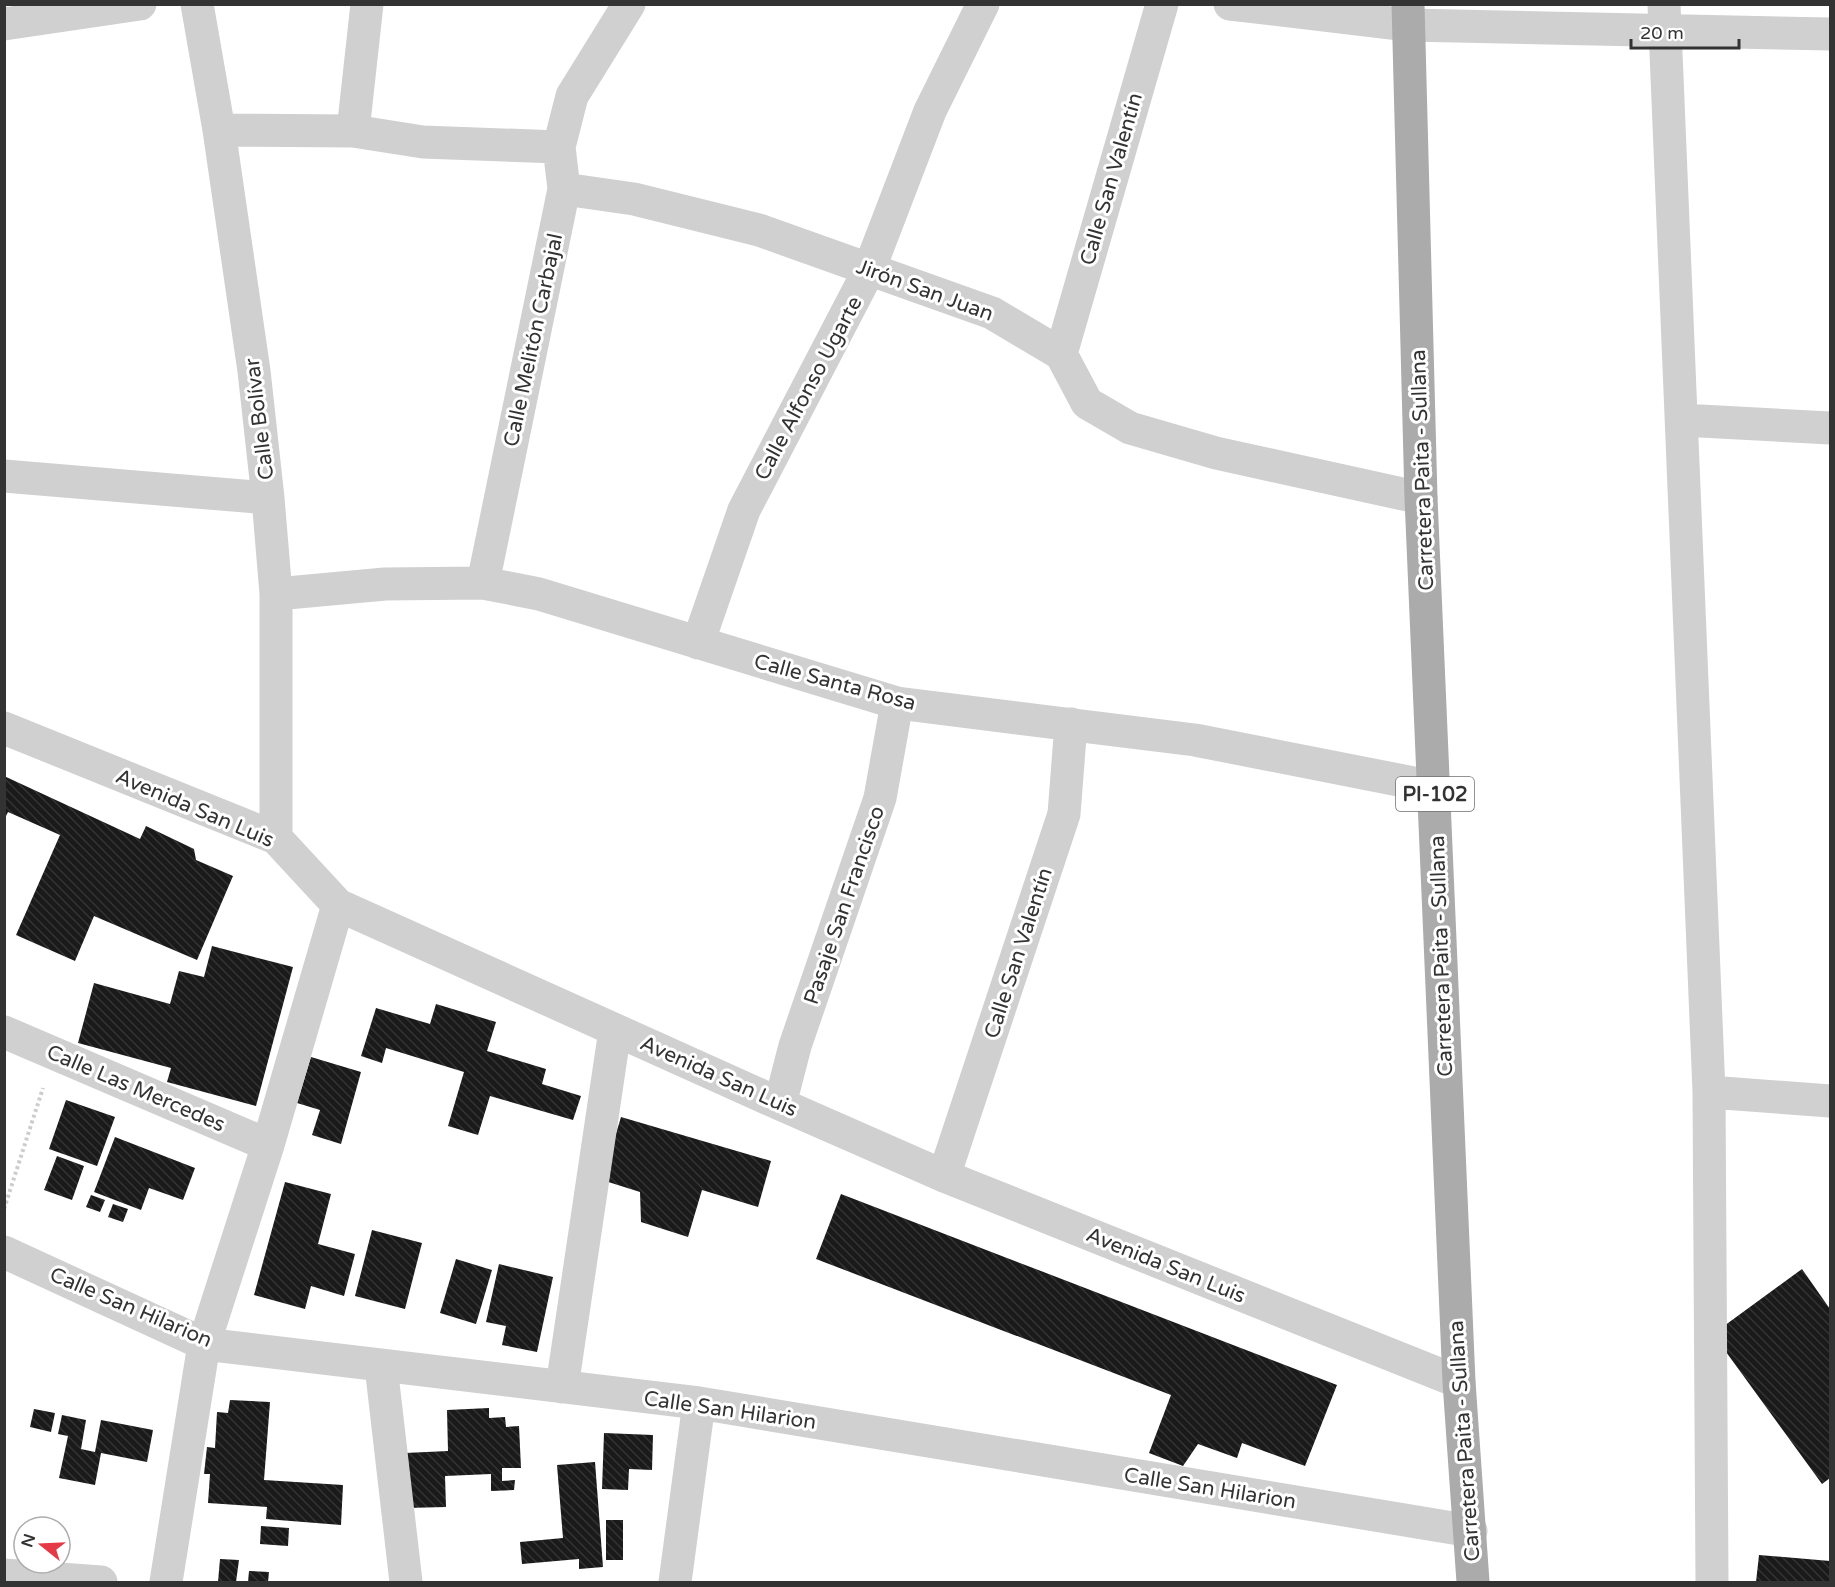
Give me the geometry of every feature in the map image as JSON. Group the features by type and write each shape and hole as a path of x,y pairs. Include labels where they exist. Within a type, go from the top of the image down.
{"main road":[{"name":"Carretera Paita - Sullana","path":"1408,14 1422,498 1459,1382 1473,1582"}],"street":[{"path":"4,24 140,4"},
{"name":"Calle Bolívar","path":"197,4 219,130 254,371 268,498 276,594 276,838"},
{"path":"353,131 367,4"},
{"name":"Calle Melitón Carbajal","path":"483,583 564,189 559,147 572,96 629,4"},
{"name":"Calle Alfonso Ugarte","path":"698,643 744,510 869,270 930,111 984,4"},
{"name":"Calle San Valentín","path":"1060,354 1162,4"},
{"path":"1230,4 1408,14 1664,17 1830,34"},
{"path":"1664,17 1709,1092 1712,1582"},
{"path":"219,130 353,131 423,142 559,147"},
{"name":"Jirón San Juan","path":"564,189 634,199 759,230 992,313 1060,354"},
{"path":"1060,354 1087,403 1130,428 1216,453 1422,498"},
{"path":"1682,420 1830,428"},
{"path":"4,476 268,498"},
{"name":"Calle Santa Rosa","path":"276,594 385,584 483,583 539,594 897,703 1196,740 1434,787"},
{"name":"Pasaje San Francisco","path":"780,1104 795,1046 880,798 897,703"},
{"name":"Calle San Valentín","path":"944,1176 1064,814 1071,724"},
{"name":"Avenida San Luis","path":"4,728 276,838 338,905 615,1030 944,1176 1459,1382"},
{"path":"166,1582 204,1344 268,1144 338,905"},
{"path":"562,1387 615,1030"},
{"name":"Calle Las Mercedes","path":"4,1032 268,1144"},
{"path":"1709,1092 1830,1101"},
{"name":"Calle San Hilarion","path":"4,1252 204,1344 699,1403 1471,1531"},
{"path":"381,1366 406,1582"},
{"path":"675,1582 699,1403"},
{"path":"4,1575 101,1582"}],"path":[{"path":"4,1209 54,1053"}],"building":[{"path":"4,776 140,839 146,826 194,849 196,860 233,876 197,960 94,916 75,961 16,935 60,835 8,812 4,820"},
{"path":"212,946 293,967 256,1106 167,1082 171,1068 78,1043 94,983 170,1004 179,971 204,977"},
{"path":"436,1004 496,1022 487,1051 546,1069 542,1084 581,1096 573,1120 490,1096 478,1135 448,1126 464,1072 386,1048 382,1063 361,1056 376,1008 430,1024"},
{"path":"311,1057 361,1072 341,1144 312,1135 320,1110 297,1103"},
{"path":"66,1100 115,1117 97,1166 49,1149"},
{"path":"621,1117 771,1161 758,1207 702,1190 688,1237 641,1222 640,1192 602,1180"},
{"path":"115,1137 195,1168 183,1200 149,1188 141,1210 94,1192"},
{"path":"57,1156 84,1166 72,1200 44,1190"},
{"path":"285,1182 331,1194 318,1244 355,1254 344,1296 311,1286 305,1309 254,1295"},
{"path":"841,1194 1337,1385 1305,1466 1242,1443 1237,1458 1198,1444 1183,1466 1149,1453 1171,1395 816,1259"},
{"path":"91,1195 105,1200 100,1212 86,1207"},
{"path":"113,1204 128,1209 123,1222 108,1217"},
{"path":"372,1230 422,1243 405,1309 355,1296"},
{"path":"456,1259 492,1270 476,1324 440,1313"},
{"path":"499,1264 553,1277 537,1352 502,1345 506,1326 486,1322"},
{"path":"1802,1269 1830,1309 1830,1478 1822,1484 1713,1334"},
{"path":"230,1400 270,1402 264,1480 343,1485 341,1525 266,1519 267,1507 208,1503 210,1474 204,1474 207,1447 215,1448 217,1412 228,1413"},
{"path":"489,1408 489,1418 505,1417 506,1427 519,1426 521,1468 502,1468 502,1481 515,1480 514,1490 491,1491 491,1474 445,1476 446,1507 406,1508 405,1453 448,1451 447,1410"},
{"path":"34,1409 55,1413 51,1432 30,1427"},
{"path":"62,1415 86,1420 81,1449 95,1452 101,1420 153,1430 147,1462 101,1453 95,1485 59,1478 68,1436 58,1434"},
{"path":"604,1433 653,1435 652,1470 629,1469 628,1490 602,1489"},
{"path":"595,1462 603,1567 579,1569 579,1559 522,1564 520,1542 563,1538 557,1465"},
{"path":"606,1520 623,1520 623,1560 606,1560"},
{"path":"261,1526 289,1528 288,1546 260,1544"},
{"path":"1759,1555 1830,1561 1830,1582 1756,1582"},
{"path":"220,1559 239,1560 236,1582 218,1582"},
{"path":"249,1571 269,1572 268,1582 248,1582"}]}
